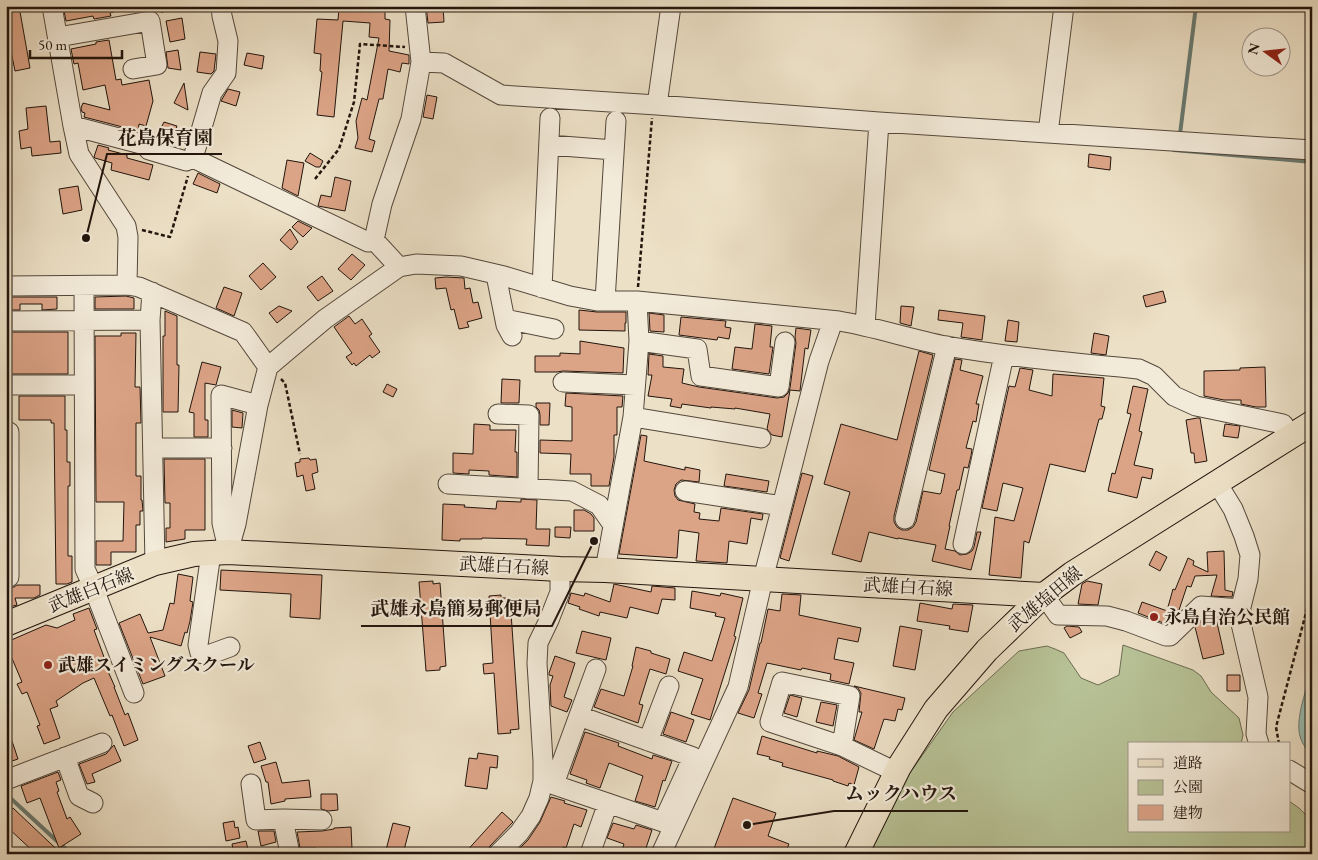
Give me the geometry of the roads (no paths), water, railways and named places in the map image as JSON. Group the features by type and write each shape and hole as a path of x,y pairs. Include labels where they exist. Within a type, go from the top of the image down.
{"main road":[{"name":"武雄塩田線","path":"856,854 896,772 936,709 987,650 1044,595 1072,574 1312,423"},
{"name":"武雄白石線","path":"6,624 155,563 194,554 220,553 605,570 1044,595"}],"street":[{"path":"52,6 73,126 80,154 126,226 128,237 127,285"},
{"path":"193,158 212,93 226,73 228,41 221,6"},
{"path":"374,240 382,204 410,118 420,55 415,6"},
{"path":"657,105 671,6"},
{"path":"1048,133 1064,6"},
{"path":"58,37 150,21 157,65 133,69"},
{"path":"420,55 444,64 500,95 1312,150"},
{"path":"542,288 550,118"},
{"path":"605,301 616,121"},
{"path":"865,326 879,122"},
{"path":"73,126 145,145 149,150 186,161 193,158 368,242 374,240"},
{"path":"549,145 614,150"},
{"path":"374,240 399,267"},
{"path":"220,553 236,524 258,405 268,366 325,319 399,267 416,264 461,266 496,274 570,296 597,301 637,301 833,321 865,326 906,338 1004,355 1140,369 1154,376 1174,396 1196,406 1283,424 1291,435"},
{"path":"496,274 509,328 554,329"},
{"path":"6,286 127,285 139,287 243,332 268,366"},
{"path":"84,286 85,569 134,693"},
{"path":"152,292 150,320 155,563"},
{"path":"605,570 633,417 639,341 637,301"},
{"path":"6,322 150,320"},
{"path":"661,854 738,687 763,579 819,362 833,321"},
{"path":"639,341 697,349 700,376 779,387 785,342"},
{"path":"905,518 947,346"},
{"path":"963,544 1004,355"},
{"path":"563,382 635,385"},
{"path":"6,385 84,385"},
{"path":"230,647 208,656 200,653 198,644 220,553 222,523 221,395 258,405"},
{"path":"498,414 529,415 528,489"},
{"path":"633,417 761,438"},
{"path":"9,432 7,539 9,577"},
{"path":"153,448 222,448"},
{"path":"1217,483 1233,508 1250,555 1248,579 1239,616 1258,697 1256,734 1258,742"},
{"path":"448,484 572,491 599,505 613,525"},
{"path":"685,490 782,506"},
{"path":"548,782 543,761 537,662 538,643 560,592 560,569"},
{"path":"1044,595 1058,615 1107,616 1166,636 1170,636 1201,606 1241,609"},
{"path":"498,854 531,816 579,716 596,669"},
{"path":"842,746 850,696 782,682 770,722 842,746 896,772"},
{"path":"648,742 669,686"},
{"path":"548,782 663,822 693,758 579,716"},
{"path":"6,780 102,743"},
{"path":"65,757 79,796 93,803"},
{"path":"1290,771 1312,784"},
{"path":"251,784 256,820 322,820"},
{"path":"590,854 608,803"},
{"path":"283,819 290,854"}],"water":[{"path":"1312,670 1312,756 1302,742 1299,721 1302,703"}],"waterway":[{"path":"1180,134 1196,6"},
{"path":"1174,150 1312,162"},
{"path":"6,794 71,854"}],"place":[{"name":"花島保育園","path":"86,238"},
{"name":"武雄永島簡易郵便局","path":"594,541"},
{"name":"永島自治公民館","path":"1154,617"},
{"name":"武雄スイミングスクール","path":"48,665"},
{"name":"ムックハウス","path":"747,825"}]}
